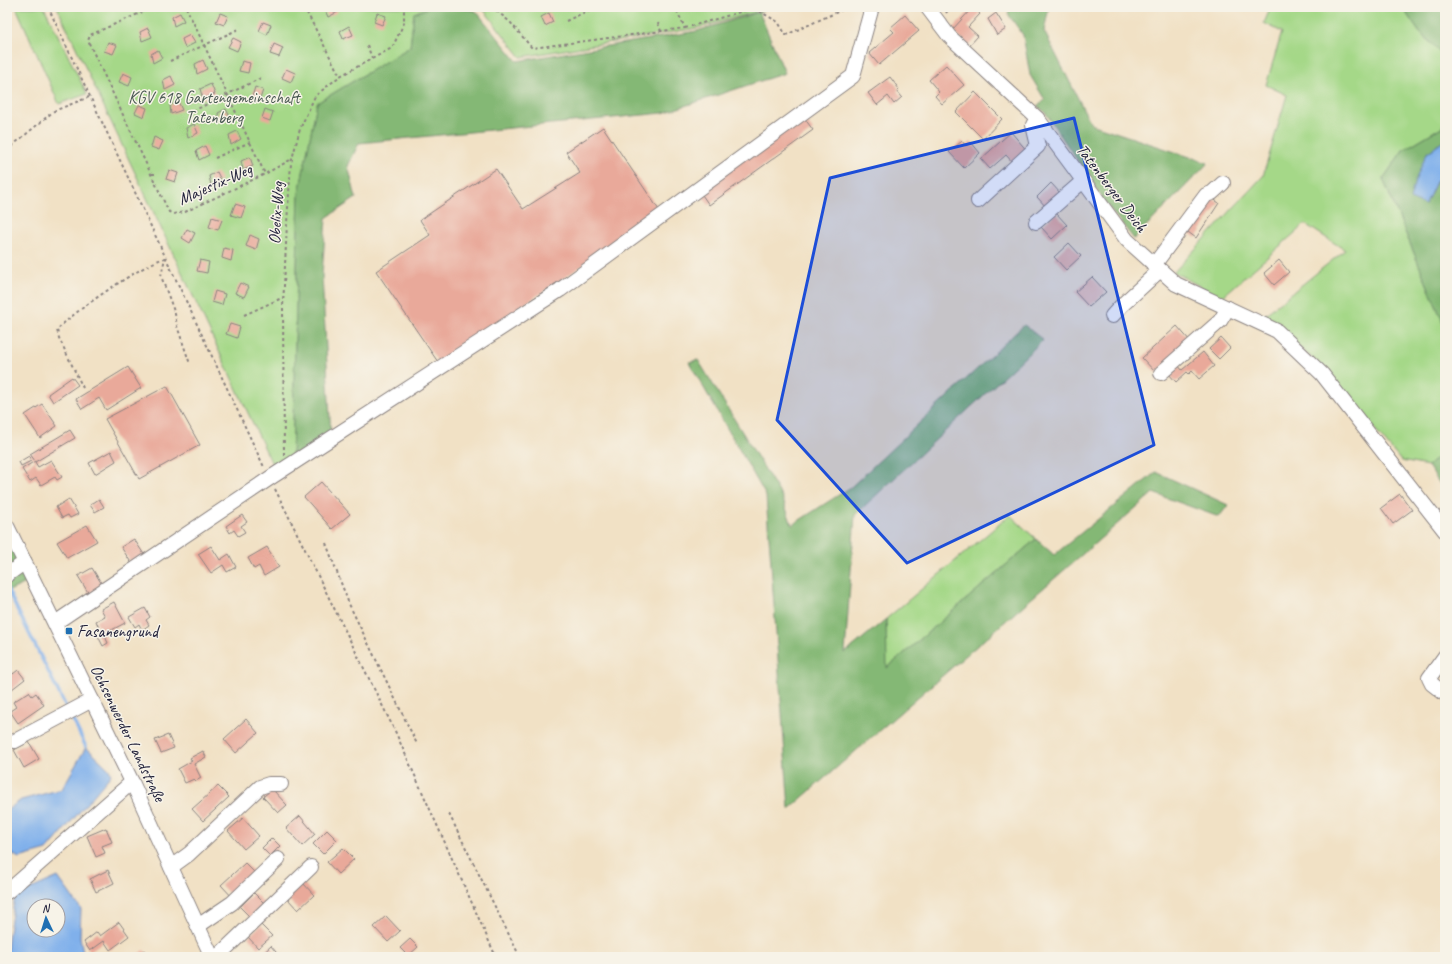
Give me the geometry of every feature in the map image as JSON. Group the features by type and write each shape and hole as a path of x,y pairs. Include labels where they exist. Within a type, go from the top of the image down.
{"street":[{"name":"Tatenberger Deich","path":"927,7 949,36 1037,118 1127,240 1157,268 1176,284 1277,331 1322,374 1363,424 1445,531"},
{"path":"55,623 270,478 560,290 853,76 871,8"},
{"path":"978,201 1038,146 1033,125 1037,118"},
{"path":"1036,222 1083,181"},
{"path":"1112,316 1157,268 1206,195 1212,193 1223,183"},
{"path":"1161,373 1220,321 1228,308"},
{"name":"Ochsenwerder Landstraße","path":"7,526 132,782 212,957"},
{"path":"7,575 25,562"},
{"path":"1445,656 1429,678 1432,684 1445,694"},
{"path":"15,741 92,700"},
{"path":"7,892 132,782"},
{"path":"171,867 189,854 260,787 269,784 281,784"},
{"path":"198,926 232,903 278,859"},
{"path":"217,957 311,867"}],"path":[{"path":"48,7 89,97 270,478 395,731 496,957"},
{"name":"Majestix-Weg","path":"154,7 90,35 88,41 169,212 173,214 185,212 265,174 292,158"},
{"path":"186,7 265,174"},
{"path":"304,7 340,76"},
{"name":"Obelix-Weg","path":"284,470 284,297 292,158 300,129 314,96 340,76 392,48 404,23 404,7"},
{"path":"492,7 510,22 532,48 685,28 754,8 778,22 786,35 844,9 871,8"},
{"path":"566,21 596,7"},
{"path":"675,7 685,28"},
{"path":"658,23 661,31"},
{"path":"170,61 239,29"},
{"path":"367,45 372,58"},
{"path":"193,111 263,77"},
{"path":"7,150 54,111 89,97"},
{"path":"215,158 250,142"},
{"path":"152,174 157,174"},
{"path":"165,258 161,276 175,314 177,326 190,364"},
{"path":"83,388 59,338 57,330 74,315 156,260 165,258"},
{"path":"244,315 284,297"},
{"path":"326,543 348,604 417,744"},
{"path":"449,814 520,957"}],"highlighted area":[{"path":"1074,118 1154,445 907,563 777,420 830,178"}],"green space":[{"path":"16,7 44,7 87,94 59,104"},
{"name":"KGV 618 Gartengemeinschaft Tatenberg","path":"57,7 430,7 414,13 410,47 317,103 299,193 292,461 273,466"},
{"path":"430,7 454,7 476,11 517,61 697,31 759,12 785,73 663,113 359,143 348,166 356,198 326,218 322,276 331,436 292,461 299,193 317,103 410,47 414,13"},
{"path":"485,7 753,7 756,12 697,28 521,57 483,9"},
{"path":"757,7 772,7 759,12"},
{"path":"1010,7 1049,7 1044,31 1091,124 1208,163 1134,239 1107,205 1045,112 1037,106 1045,100 1030,75 1023,35 1008,14"},
{"path":"1271,7 1402,7 1420,33 1445,56 1445,125 1403,150 1383,179 1445,327 1445,450 1428,466 1401,461 1324,368 1262,317 1345,250 1305,224 1221,298 1174,272 1263,176 1287,95 1266,85 1282,32 1264,23"},
{"path":"1402,7 1445,7 1445,56 1420,33"},
{"path":"1445,125 1445,140 1427,153 1425,205 1437,180 1445,170 1445,327 1383,179 1403,150"},
{"path":"1024,325 1043,340 855,515 845,653 886,619 887,668 1036,539 1054,555 1156,472 1228,505 1219,517 1153,493 789,809 766,496 689,362 698,360 782,497 792,525 851,487"},
{"path":"1445,450 1445,486 1442,487 1428,466"},
{"path":"1010,515 1036,539 886,669 886,619"},
{"path":"7,535 30,581 7,592"}],"water":[{"path":"1445,140 1445,170 1437,180 1425,205 1410,199 1415,181 1427,153"},
{"path":"86,747 109,769 111,775 47,850 19,858 7,851 7,810 21,800 62,789"},
{"path":"58,877 81,909 80,937 84,957 7,957 15,896"}],"building":[{"path":"335,7 338,12 328,17 324,8"},
{"path":"973,7 980,14 968,27 978,36 969,46 952,30"},
{"path":"180,13 184,21 174,26 172,17"},
{"path":"220,13 228,16 224,25 216,22"},
{"path":"377,13 386,16 382,25 374,22"},
{"path":"549,13 553,22 545,26 541,17"},
{"path":"996,13 1006,29 997,35 988,19"},
{"path":"905,15 919,31 879,65 869,53 894,32 890,28"},
{"path":"263,22 271,25 267,35 259,31"},
{"path":"349,26 353,35 343,39 340,31"},
{"path":"148,28 152,37 142,41 140,32"},
{"path":"190,35 195,43 185,48 182,39"},
{"path":"233,38 241,42 237,51 228,47"},
{"path":"108,42 117,45 113,54 104,51"},
{"path":"274,44 283,48 279,57 270,54"},
{"path":"158,50 162,58 153,63 151,54"},
{"path":"203,60 207,69 197,74 195,64"},
{"path":"242,61 250,63 248,73 239,71"},
{"path":"946,65 964,85 942,104 935,96 939,92 929,80"},
{"path":"286,69 295,73 291,82 282,78"},
{"path":"123,73 132,77 129,86 119,82"},
{"path":"171,76 175,85 165,90 163,80"},
{"path":"890,77 899,89 897,91 902,97 894,104 888,96 877,105 868,93"},
{"path":"211,84 215,94 203,99 200,89"},
{"path":"255,87 263,90 260,99 252,97"},
{"path":"975,92 1002,119 983,139 956,112"},
{"path":"178,101 182,110 171,114 170,105"},
{"path":"139,105 147,108 144,117 135,113"},
{"path":"226,109 230,117 220,122 218,113"},
{"path":"265,109 273,112 270,121 262,118"},
{"path":"802,115 813,130 709,205 698,189"},
{"path":"194,124 198,133 188,138 186,128"},
{"path":"603,127 661,213 438,362 376,271 430,235 420,220 496,169 523,209 580,173 566,152"},
{"path":"237,131 241,139 231,145 229,135"},
{"path":"1011,132 1028,152 1014,164 1006,155 990,169 981,159"},
{"path":"154,137 163,141 159,150 151,147"},
{"path":"962,141 966,146 971,142 980,153 964,168 949,152"},
{"path":"205,146 209,155 199,160 196,151"},
{"path":"250,157 253,166 243,170 241,161"},
{"path":"169,170 178,173 175,182 166,179"},
{"path":"217,172 221,180 211,185 209,176"},
{"path":"1051,183 1061,194 1047,208 1037,197"},
{"path":"1209,196 1219,203 1196,238 1184,229"},
{"path":"235,204 245,207 241,218 231,215"},
{"path":"1056,213 1067,225 1052,239 1041,227"},
{"path":"212,217 222,220 218,230 209,227"},
{"path":"187,229 195,233 190,243 182,238"},
{"path":"250,235 259,239 256,250 246,246"},
{"path":"1069,243 1081,256 1066,270 1054,257"},
{"path":"224,248 233,250 231,261 222,258"},
{"path":"200,260 209,262 207,273 197,271"},
{"path":"1279,260 1289,272 1274,285 1264,273"},
{"path":"1092,277 1106,292 1089,307 1075,292"},
{"path":"240,283 249,287 244,297 235,293"},
{"path":"215,291 225,294 222,305 212,302"},
{"path":"230,324 240,327 237,338 226,334"},
{"path":"1177,326 1191,342 1156,373 1142,358"},
{"path":"1221,338 1230,348 1219,359 1209,349"},
{"path":"1203,352 1214,366 1199,379 1192,371 1189,374 1187,372 1176,382 1168,373 1178,365 1182,370"},
{"path":"128,367 141,388 106,410 99,398 82,409 76,399"},
{"path":"72,377 78,385 53,402 48,394"},
{"path":"167,386 200,445 139,479 105,419"},
{"path":"42,404 57,426 40,438 25,415"},
{"path":"70,430 75,438 35,462 38,467 51,460 62,477 57,480 55,477 41,485 36,478 30,482 22,469 35,461 30,454"},
{"path":"111,451 116,461 95,474 89,463"},
{"path":"29,456 31,461 21,466 19,462"},
{"path":"321,482 350,514 332,529 304,497"},
{"path":"1400,494 1412,510 1393,524 1381,508"},
{"path":"69,499 78,514 70,518 68,515 62,518 56,507"},
{"path":"99,499 104,507 95,512 90,505"},
{"path":"1445,506 1445,520 1437,513"},
{"path":"242,515 247,522 241,526 245,532 238,536 234,530 230,533 226,526"},
{"path":"87,525 97,541 67,558 57,542"},
{"path":"134,539 145,556 132,564 121,547"},
{"path":"211,546 220,560 229,554 236,567 227,572 223,565 211,573 198,554"},
{"path":"267,547 279,567 264,576 259,566 254,569 248,558"},
{"path":"92,568 103,586 89,594 78,576"},
{"path":"114,602 125,623 104,634 108,643 103,646 95,630 99,628 96,621 105,616 101,609"},
{"path":"145,608 150,617 146,620 149,625 142,630 139,624 135,627 129,617"},
{"path":"7,667 13,674 18,670 25,679 7,693"},
{"path":"29,692 32,696 36,693 44,705 18,723 10,711 16,707 13,702"},
{"path":"246,719 258,733 236,753 224,739"},
{"path":"168,735 174,748 161,753 155,740"},
{"path":"29,742 39,759 24,768 14,750"},
{"path":"203,751 206,757 194,764 201,778 196,781 194,779 185,783 178,769 192,761 190,758"},
{"path":"218,786 229,797 203,821 192,809"},
{"path":"272,789 287,805 278,813 263,797"},
{"path":"300,816 315,834 302,846 286,828"},
{"path":"243,818 259,836 244,849 228,831"},
{"path":"106,828 112,842 102,846 105,853 96,857 87,836"},
{"path":"327,830 337,840 323,854 313,844"},
{"path":"272,838 280,846 270,856 262,848"},
{"path":"343,848 354,859 338,874 327,862"},
{"path":"245,863 255,873 234,899 221,885"},
{"path":"108,870 114,883 96,892 90,879"},
{"path":"303,883 314,895 298,910 287,898"},
{"path":"254,893 265,904 251,918 240,907"},
{"path":"386,916 400,931 388,942 374,927"},
{"path":"119,922 129,936 110,950 104,941 90,951 84,942 97,932 100,936"},
{"path":"261,925 272,936 258,948 248,937"},
{"path":"410,939 418,947 408,956 410,957 400,957 405,953 400,948"},
{"path":"271,946 280,957 259,957"},
{"path":"144,950 149,957 134,957"}],"waterway":[{"path":"7,589 67,709"},
{"path":"70,714 86,747"}],"place":[{"name":"Fasanengrund","path":"69,631"}]}
